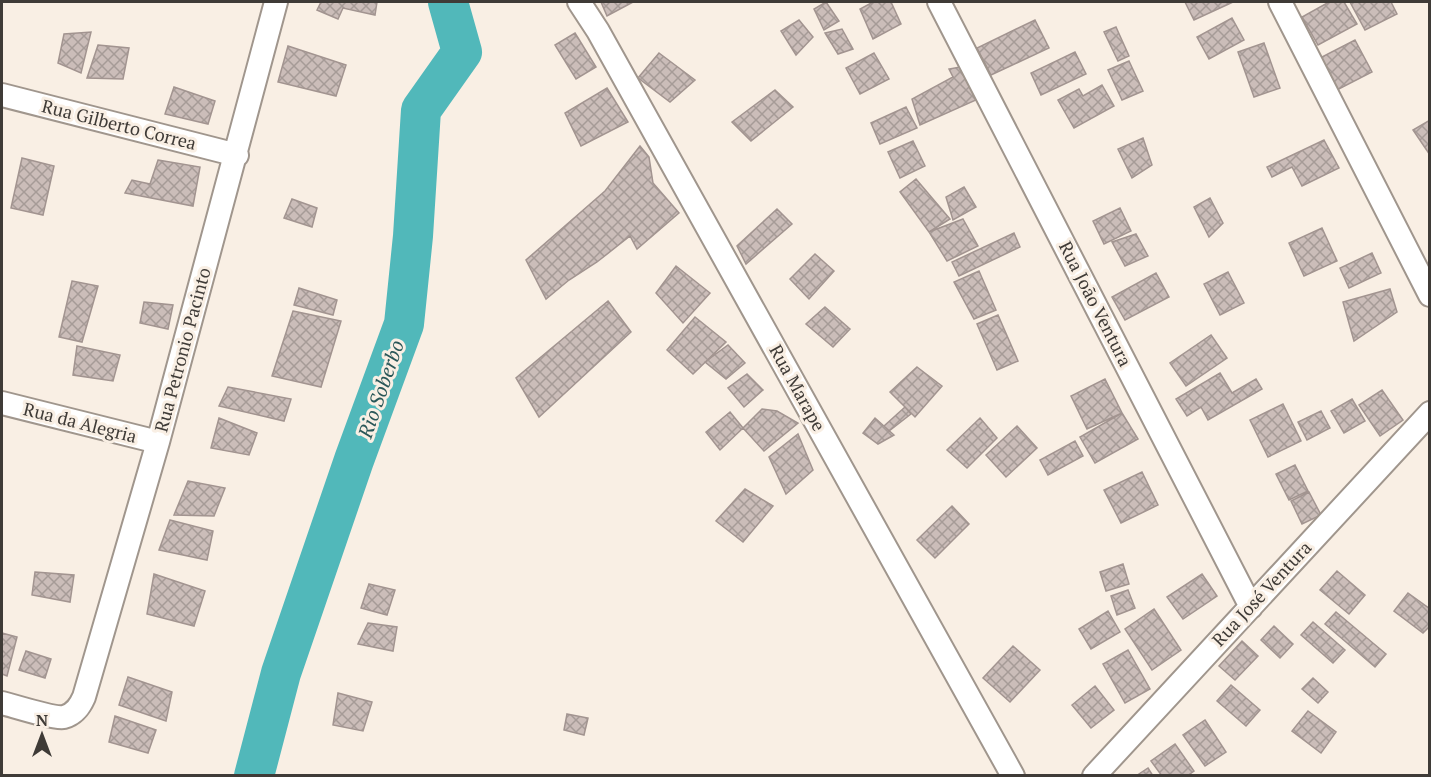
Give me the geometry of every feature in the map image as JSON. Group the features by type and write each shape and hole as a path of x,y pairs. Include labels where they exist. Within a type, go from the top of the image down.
{"street":[{"name":"Rua Petronio Pacinto","path":"2,703 62,718 80,707 84,697 158,442 237,155 276,2"},
{"name":"Rua Marape","path":"579,2 598,31 1012,776"},
{"name":"Rua João Ventura","path":"939,2 1251,606"},
{"path":"1280,2 1430,295"},
{"name":"Rua Gilberto Correa","path":"2,95 237,155"},
{"name":"Rua da Alegria","path":"2,403 158,442"},
{"name":"Rua José Ventura","path":"1094,776 1430,413"}],"building":[{"path":"321,2 377,2 375,15 343,8 338,19 317,10"},
{"path":"601,2 633,2 607,16"},
{"path":"826,2 839,21 824,30 814,9"},
{"path":"873,2 891,2 901,24 873,39 860,9"},
{"path":"1185,2 1233,2 1194,20"},
{"path":"1329,2 1344,2 1357,24 1318,45 1302,17"},
{"path":"1350,2 1391,2 1397,14 1365,30"},
{"path":"1232,18 1244,40 1209,59 1197,37"},
{"path":"799,20 813,37 796,55 781,31"},
{"path":"1035,20 1049,48 991,75 977,48"},
{"path":"1116,27 1129,56 1118,61 1104,32"},
{"path":"842,29 853,49 838,54 825,33"},
{"path":"91,32 81,73 58,63 64,34"},
{"path":"575,33 596,67 576,79 555,45"},
{"path":"1355,40 1372,72 1333,92 1316,60"},
{"path":"1264,43 1280,88 1254,97 1238,52"},
{"path":"98,45 129,48 123,79 87,78"},
{"path":"288,46 346,65 336,96 278,82"},
{"path":"1075,52 1086,74 1041,95 1031,73"},
{"path":"659,53 695,80 670,102 638,78"},
{"path":"874,53 889,79 860,94 846,68"},
{"path":"1129,61 1143,91 1122,100 1108,70"},
{"path":"960,67 976,100 920,125 912,99 953,77 949,69"},
{"path":"1102,85 1114,106 1074,128 1058,100 1079,89 1083,96"},
{"path":"174,87 215,101 208,124 165,114"},
{"path":"607,88 628,122 581,146 565,113"},
{"path":"775,90 793,107 751,141 732,122"},
{"path":"906,107 917,128 880,144 871,123"},
{"path":"1430,120 1430,155 1413,130"},
{"path":"1143,138 1152,165 1132,178 1118,149"},
{"path":"1324,140 1339,168 1302,186 1292,167 1272,177 1267,167"},
{"path":"913,141 925,166 900,178 888,152"},
{"path":"640,146 649,157 653,183 679,213 637,249 630,236 546,299 526,260 605,191"},
{"path":"22,158 54,166 43,215 11,208"},
{"path":"158,160 200,167 193,206 125,193 132,180 150,184"},
{"path":"916,179 950,219 929,232 900,192"},
{"path":"964,187 976,207 953,220 946,197"},
{"path":"1210,198 1223,223 1209,237 1194,207"},
{"path":"292,199 317,208 312,227 284,218"},
{"path":"1120,208 1131,231 1104,244 1093,221"},
{"path":"777,209 792,224 746,264 737,246"},
{"path":"963,219 978,246 947,261 929,232"},
{"path":"1322,228 1337,261 1304,276 1289,243"},
{"path":"1014,233 1020,247 959,276 952,262"},
{"path":"1136,234 1148,256 1125,266 1112,242"},
{"path":"1372,253 1381,273 1349,288 1340,268"},
{"path":"815,254 834,271 809,299 790,279"},
{"path":"676,266 710,293 683,323 656,293"},
{"path":"979,271 996,310 974,319 954,282"},
{"path":"1228,272 1244,303 1220,315 1204,284"},
{"path":"1156,273 1169,297 1125,320 1112,297"},
{"path":"72,281 98,286 82,342 59,337"},
{"path":"299,288 337,300 333,315 294,305"},
{"path":"1390,289 1397,312 1354,341 1343,302"},
{"path":"608,301 631,332 539,417 516,378"},
{"path":"144,302 173,305 168,329 140,323"},
{"path":"825,307 850,329 833,347 806,324"},
{"path":"293,311 341,321 321,387 272,376"},
{"path":"998,315 1018,361 997,370 977,324"},
{"path":"695,317 726,342 693,374 667,350"},
{"path":"1211,335 1227,358 1186,386 1170,363"},
{"path":"728,345 745,363 726,379 705,362"},
{"path":"77,346 120,355 113,381 73,375"},
{"path":"917,367 942,386 915,417 890,392"},
{"path":"1220,373 1232,393 1256,379 1262,389 1208,420 1201,407 1187,416 1176,399"},
{"path":"747,374 763,390 744,407 728,388"},
{"path":"1105,379 1122,413 1087,429 1071,396"},
{"path":"228,387 291,399 284,421 219,406"},
{"path":"1382,390 1403,420 1380,436 1359,405"},
{"path":"1352,399 1365,421 1344,433 1331,411"},
{"path":"1283,404 1301,441 1268,457 1250,420"},
{"path":"905,407 911,414 889,431 884,426"},
{"path":"762,409 777,411 798,423 764,451 743,428"},
{"path":"1321,411 1330,428 1307,440 1298,422"},
{"path":"730,412 743,428 720,450 706,432"},
{"path":"1122,413 1138,439 1095,463 1080,437"},
{"path":"219,418 257,433 249,455 211,448"},
{"path":"875,418 894,435 878,444 863,433"},
{"path":"980,418 997,438 967,468 947,450"},
{"path":"1017,426 1037,448 1006,477 986,455"},
{"path":"798,434 813,470 786,494 769,457"},
{"path":"1075,441 1083,456 1048,475 1040,460"},
{"path":"1295,465 1308,491 1289,500 1276,474"},
{"path":"1142,472 1158,505 1121,523 1104,490"},
{"path":"188,481 225,488 214,516 174,515"},
{"path":"745,489 773,506 743,542 716,521"},
{"path":"1309,492 1321,515 1302,524 1291,501"},
{"path":"952,506 969,524 935,558 917,540"},
{"path":"170,520 213,531 207,560 159,550"},
{"path":"1123,564 1129,584 1106,591 1100,572"},
{"path":"1337,571 1365,595 1349,614 1320,590"},
{"path":"35,572 74,575 70,602 32,595"},
{"path":"154,574 205,591 194,626 147,614"},
{"path":"1202,574 1217,596 1183,619 1167,597"},
{"path":"369,584 395,590 387,615 361,608"},
{"path":"1128,590 1135,608 1117,615 1111,596"},
{"path":"1408,593 1430,609 1430,626 1423,633 1394,611"},
{"path":"1154,609 1181,650 1152,670 1125,629"},
{"path":"1108,611 1120,632 1091,649 1079,629"},
{"path":"1336,612 1386,654 1375,667 1325,624"},
{"path":"1313,622 1345,650 1333,663 1301,635"},
{"path":"368,623 397,627 393,651 358,644"},
{"path":"1274,626 1293,644 1280,658 1261,640"},
{"path":"2,633 17,637 7,676 2,674"},
{"path":"1242,641 1258,656 1235,680 1219,666"},
{"path":"1013,646 1040,670 1010,702 983,678"},
{"path":"1128,650 1150,689 1125,703 1103,664"},
{"path":"26,651 51,659 45,678 19,670"},
{"path":"128,677 172,692 166,721 119,705"},
{"path":"1313,678 1328,692 1318,703 1302,689"},
{"path":"1231,685 1260,710 1246,726 1217,701"},
{"path":"1095,686 1114,710 1091,728 1072,705"},
{"path":"338,693 372,702 363,731 333,725"},
{"path":"1308,711 1336,732 1321,753 1292,731"},
{"path":"567,714 588,718 584,735 564,730"},
{"path":"115,716 156,730 148,753 109,742"},
{"path":"1205,720 1226,752 1205,766 1183,735"},
{"path":"1175,744 1194,771 1187,776 1162,776 1151,761"},
{"path":"1148,768 1153,776 1136,776"}],"waterway":[{"name":"Rio Soberbo","path":"254,776 281,673 354,460 404,324 413,236 421,110 462,52 448,2"}]}
